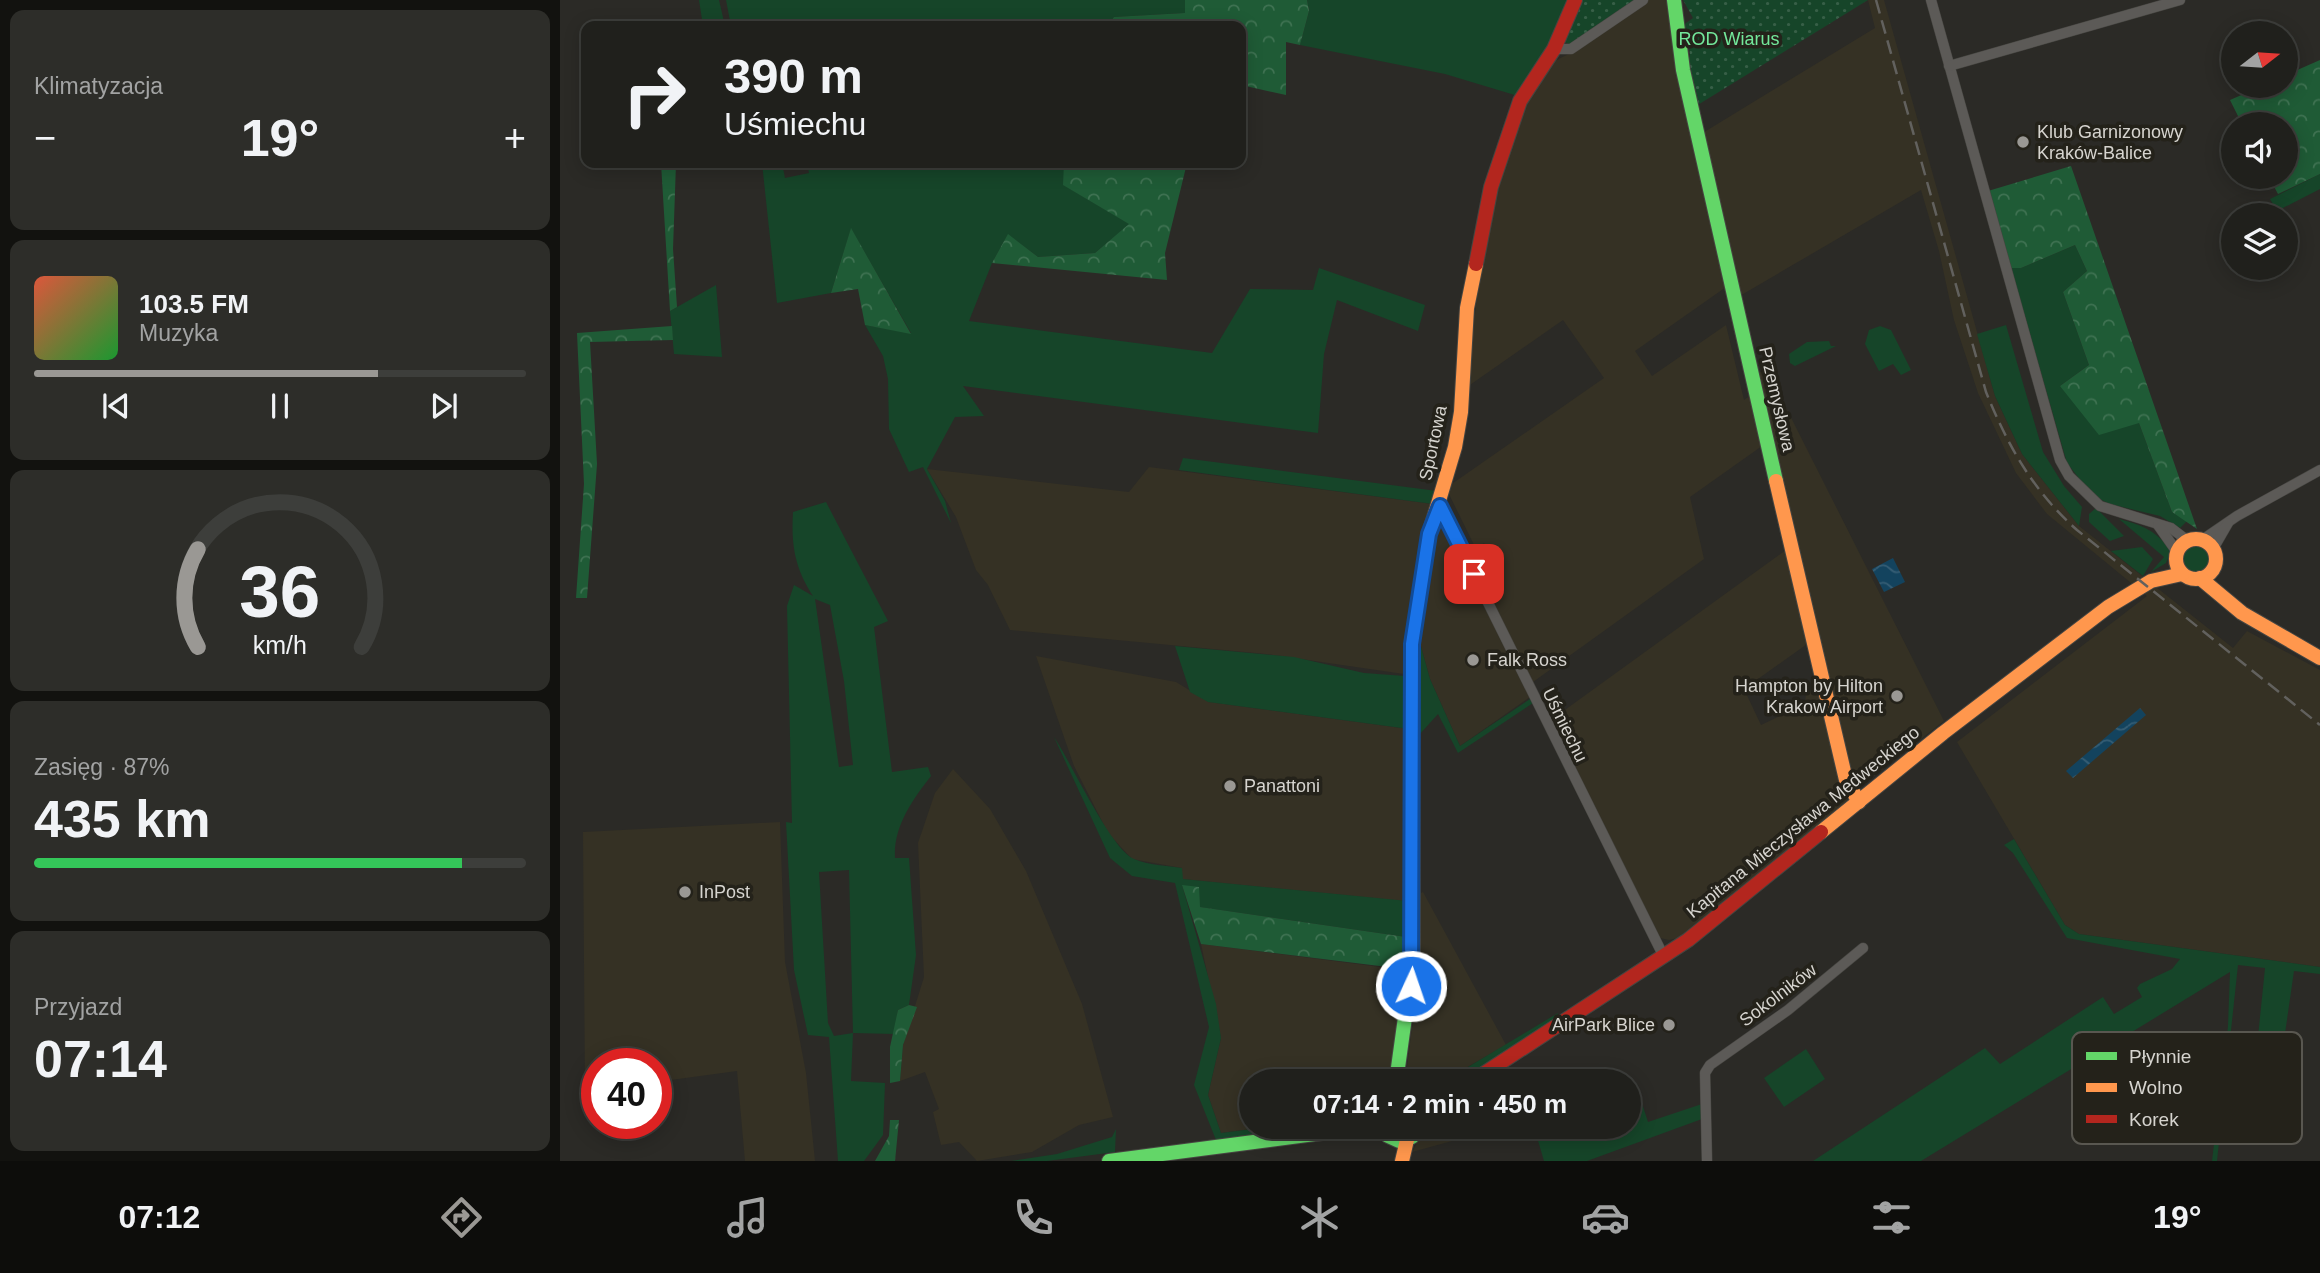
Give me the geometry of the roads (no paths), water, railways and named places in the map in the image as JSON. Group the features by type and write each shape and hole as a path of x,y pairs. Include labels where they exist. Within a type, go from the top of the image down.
{"street":[{"name":"Sportowa","path":"1397,1069 1413,960 1412,644 1429,534 1440,506 1461,415 1467,308 1491,187 1520,101 1554,49 1575,0"},
{"path":"1554,49 1571,49 1643,0"},
{"name":"Przemysłowa","path":"1674,0 1683,70 1752,379 1846,780 1859,802"},
{"path":"1931,0 2060,460 2069,476 2100,506 2171,528 2230,604 2246,617 2320,658"},
{"path":"1949,66 2180,0"},
{"path":"2190,553 2229,523 2320,470"},
{"name":"Uśmiechu","path":"1440,506 1664,957"},
{"path":"2190,553 2215,561 2206,575"},
{"name":"Kapitana Mieczysława Medweckiego","path":"1491,1069 1664,957 2108,607 2151,582 2190,553"},
{"name":"Sokolników","path":"1707,1161 1705,1073 1710,1065 1788,1010 1863,948"},
{"path":"1108,1161 1279,1139"},
{"path":"1392,1139 1394,1161"},
{"path":"1394,1139 1402,1161"}],"water":[{"path":"1893,558 1905,582 1884,592 1872,569"},
{"path":"2140,708 2146,715 2073,778 2066,771"}],"railway":[{"path":"1876,0 1986,392 2023,467 2047,500 2077,530 2320,725"}],"place":[{"name":"Klub Garnizonowy Kraków-Balice","path":"2023,142"},
{"name":"Falk Ross","path":"1473,660"},
{"name":"Hampton by Hilton Krakow Airport","path":"1897,696"},
{"name":"Panattoni","path":"1230,786"},
{"name":"InPost","path":"685,892"},
{"name":"AirPark Blice","path":"1669,1025"}],"park label":[{"name":"ROD Wiarus","path":"1729,39"}]}
